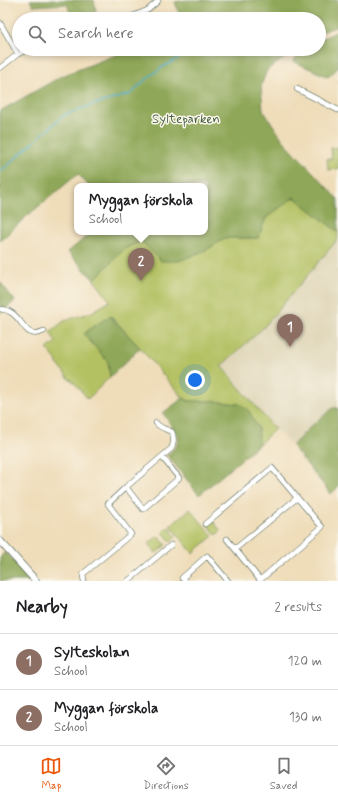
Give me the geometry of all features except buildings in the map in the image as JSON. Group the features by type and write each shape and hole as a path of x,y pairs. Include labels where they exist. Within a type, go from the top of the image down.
{"street":[{"path":"143,12 148,10 158,1"},
{"path":"0,23 12,44"},
{"path":"0,68 15,56"},
{"path":"297,89 338,110"},
{"path":"0,309 11,312 16,316 28,332 38,334 44,331"},
{"path":"84,581 84,573 131,534 108,504 172,448 174,436 172,432 156,423"},
{"path":"126,487 143,509 179,478 162,457"},
{"path":"204,524 272,468 322,527 260,581 227,539"},
{"path":"235,549 297,498"},
{"path":"0,541 36,581"},
{"path":"128,581 171,545"},
{"path":"185,581 182,578 207,556 228,581"}],"shaded area":[{"path":"338,239 338,408 333,408 310,427 292,446 275,429 221,366 263,328"}],"green space":[{"path":"30,0 94,0 96,12 70,12 67,4 33,6"},
{"path":"186,0 338,0 338,26 326,30 326,12 179,12 175,2"},
{"path":"338,31 338,68 328,77 293,61 298,56 326,56 326,37"},
{"name":"Sylteparken","path":"113,56 287,56 267,70 261,86 263,110 283,140 338,199 338,232 294,197 266,218 258,238 226,238 206,250 179,261 161,261 141,241 124,249 94,280 68,252 88,235 208,235 208,183 86,183 78,174 27,216 0,241 0,111 62,76"},
{"path":"338,147 338,169 328,170 327,159 332,159 331,148"},
{"path":"294,197 338,232 338,239 263,328 221,366 275,429 257,446 259,436 213,401 189,401 183,398 111,316 90,341 108,362 110,377 88,399 71,379 70,380 47,349 56,342 50,332 64,321 92,312 110,301 94,280 124,249 141,241 161,261 206,250 226,238 258,238 266,218"},
{"path":"0,282 15,301 0,313"},
{"path":"110,316 140,348 110,377 108,362 84,334"},
{"path":"183,398 189,401 213,401 240,404 249,411 258,428 259,436 257,446 199,495 167,455 176,447 179,438 163,413"},
{"path":"333,408 338,408 338,487 331,494 292,446 310,427"},
{"path":"190,509 213,536 193,553 170,526"},
{"path":"213,521 221,531 216,535 208,525"},
{"path":"168,527 176,537 171,542 163,532"},
{"path":"158,536 166,545 156,553 148,544"},
{"path":"5,552 34,581 0,581 0,558"}],"waterway":[{"path":"0,172 64,115 131,94 144,81 161,68 182,56"}],"place":[{"name":"Myggan förskola","path":"141,281"},
{"name":"Sylteskolan","path":"290,347"}]}
